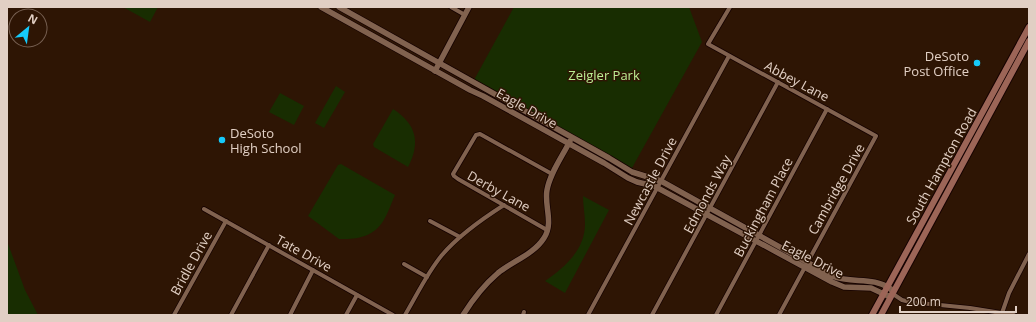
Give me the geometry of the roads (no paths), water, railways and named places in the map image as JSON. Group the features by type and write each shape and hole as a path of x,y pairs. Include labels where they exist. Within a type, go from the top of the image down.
{"main road":[{"name":"South Hampton Road","path":"881,315 990,114 1029,27"},
{"name":"South Hampton Road","path":"872,315 983,111 1018,54 1029,41"},
{"path":"983,111 990,114"},
{"path":"966,143 972,147"},
{"path":"925,218 932,221"}],"street":[{"name":"Eagle Drive","path":"321,7 472,92 604,163 628,178 658,188 804,268 838,285 871,288 888,296 892,294"},
{"name":"Eagle Drive","path":"338,7 632,172 661,181 840,279 846,281 875,281 888,287"},
{"path":"451,7 465,15"},
{"path":"435,71 470,7"},
{"name":"Abbey Lane","path":"730,7 708,44 876,136"},
{"path":"373,36 377,29"},
{"name":"Newcastle Drive","path":"588,315 729,56"},
{"name":"Edmonds Way","path":"652,315 778,82"},
{"path":"472,92 477,84"},
{"name":"Buckingham Place","path":"716,315 828,109"},
{"path":"520,117 543,125 555,132 557,129"},
{"name":"Derby Lane","path":"547,230 454,176 453,174 476,135 480,134 552,174"},
{"name":"Cambridge Drive","path":"779,315 876,136"},
{"path":"463,315 478,293 492,279 513,263 534,250 545,237 549,218 546,199 549,182 572,137"},
{"path":"628,178 632,172"},
{"path":"405,315 427,277 442,255 460,237 481,220 504,205"},
{"name":"Tate Drive","path":"204,209 393,315"},
{"name":"Bridle Drive","path":"174,315 226,221"},
{"path":"430,221 460,237"},
{"path":"231,315 269,245"},
{"path":"1002,313 1009,293 1029,254"},
{"path":"404,264 427,277"},
{"path":"290,315 313,270"},
{"path":"888,287 891,289 892,294 902,300 910,302 1014,315"},
{"path":"346,315 358,295"}],"place":[{"name":"DeSoto Post Office","path":"977,63"},
{"name":"DeSoto High School","path":"222,140"}],"park label":[{"name":"Zeigler Park","path":"604,75"}]}
